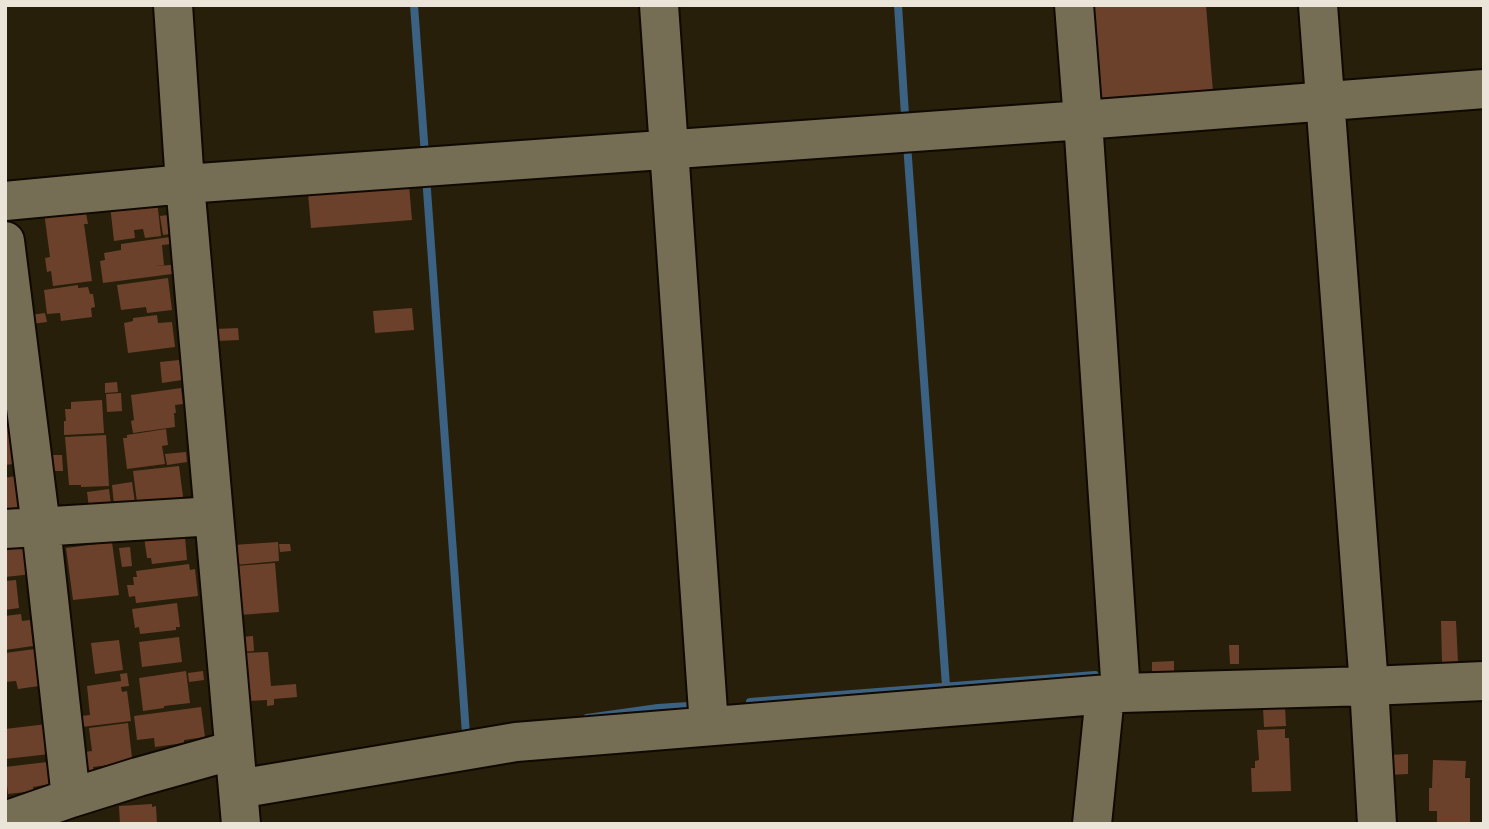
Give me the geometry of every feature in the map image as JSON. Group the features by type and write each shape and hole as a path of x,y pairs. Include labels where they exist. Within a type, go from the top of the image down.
{"street":[{"path":"173,5 239,806 516,741 1113,694 1484,681"},
{"path":"659,5 709,726"},
{"path":"1074,5 1083,120 1113,694 1092,824"},
{"path":"1318,5 1377,824"},
{"path":"5,201 186,184 1484,89"},
{"path":"5,241 23,528 75,806"},
{"path":"23,528 214,516"},
{"path":"5,821 75,806 234,750"}],"building":[{"path":"1088,5 1206,5 1213,92 1101,100 1100,86 1094,86"},
{"path":"409,185 412,220 311,228 308,193"},
{"path":"157,200 161,236 145,238 143,229 134,230 135,238 114,241 110,205"},
{"path":"85,207 88,224 84,224 92,281 53,286 51,271 47,272 45,258 50,257 44,212"},
{"path":"168,215 170,234 163,235 160,216"},
{"path":"170,237 171,244 162,245 164,265 155,266 171,265 172,274 103,283 100,261 105,260 104,253 121,250 121,244"},
{"path":"168,278 172,310 147,313 146,307 121,310 117,285"},
{"path":"78,285 78,288 88,287 90,294 93,294 95,307 91,308 92,317 61,321 60,313 47,314 44,290"},
{"path":"412,308 414,330 375,333 373,311"},
{"path":"45,313 47,322 31,324 30,315"},
{"path":"157,315 158,323 172,322 175,347 128,353 124,323 133,321 133,318"},
{"path":"238,328 239,340 216,341 215,329"},
{"path":"179,360 182,380 162,383 160,362"},
{"path":"117,382 118,392 105,393 105,383"},
{"path":"181,388 183,404 175,405 175,427 133,433 131,395"},
{"path":"121,393 122,411 107,412 106,394"},
{"path":"102,400 104,433 64,435 65,409 71,409 71,402"},
{"path":"12,415 21,463 5,465 5,416"},
{"path":"166,429 168,445 162,446 165,464 127,469 123,438 127,438 127,435"},
{"path":"106,435 109,486 69,485 65,437"},
{"path":"186,452 187,462 167,465 165,454"},
{"path":"53,455 62,455 63,471 54,471"},
{"path":"179,466 184,504 138,510 133,471"},
{"path":"15,476 19,514 5,515 5,478"},
{"path":"132,482 135,503 114,505 112,485"},
{"path":"109,489 111,505 89,508 87,492"},
{"path":"177,529 179,538 185,537 187,560 152,564 151,558 147,558 144,537"},
{"path":"112,542 119,595 73,600 66,548"},
{"path":"278,542 279,561 235,565 233,545"},
{"path":"5,544 29,545 33,574 5,577"},
{"path":"279,544 290,544 291,551 280,552"},
{"path":"130,547 132,566 122,567 119,548"},
{"path":"275,563 279,612 240,615 236,566"},
{"path":"189,564 190,570 195,569 198,596 136,603 135,596 129,597 127,585 134,585 133,577 137,577 136,571"},
{"path":"16,580 19,608 5,610 5,581"},
{"path":"177,603 180,627 176,627 176,630 140,634 139,627 135,628 132,609"},
{"path":"21,614 22,621 30,620 33,646 5,650 5,616"},
{"path":"1441,621 1456,621 1458,662 1442,662"},
{"path":"253,636 254,651 241,652 240,637"},
{"path":"179,637 182,662 142,667 139,642"},
{"path":"119,640 123,670 95,674 91,643"},
{"path":"1229,645 1239,645 1239,664 1230,664"},
{"path":"35,649 36,662 43,661 46,685 18,689 16,681 5,682 5,653"},
{"path":"268,652 271,686 296,684 297,697 274,699 274,705 267,706 267,700 248,701 241,653"},
{"path":"1174,661 1174,675 1152,676 1152,662"},
{"path":"186,671 190,703 143,711 139,678"},
{"path":"203,671 204,680 189,682 188,673"},
{"path":"127,673 129,686 121,687 122,692 127,691 131,721 73,728 72,717 90,715 87,686 121,681 120,674"},
{"path":"1285,706 1286,726 1264,727 1263,707"},
{"path":"201,707 205,737 155,747 154,738 137,740 134,716"},
{"path":"128,723 132,758 116,764 93,767 94,771 79,767 77,753 92,751 89,728"},
{"path":"47,724 50,754 5,759 5,729"},
{"path":"1285,729 1285,738 1289,738 1291,791 1252,792 1251,768 1255,768 1255,761 1259,760 1257,730"},
{"path":"1408,754 1408,774 1388,775 1388,755"},
{"path":"1433,760 1466,761 1465,778 1470,778 1470,824 1437,824 1437,811 1429,811"},
{"path":"47,762 50,784 33,787 34,791 8,794 5,767"},
{"path":"152,804 152,807 156,806 157,824 120,824 119,806"}],"waterway":[{"path":"414,5 425,155"},
{"path":"898,5 905,115"},
{"path":"907,144 946,686"},
{"path":"426,176 466,734 461,735"},
{"path":"750,702 1095,675"},
{"path":"587,718 688,706"}]}
